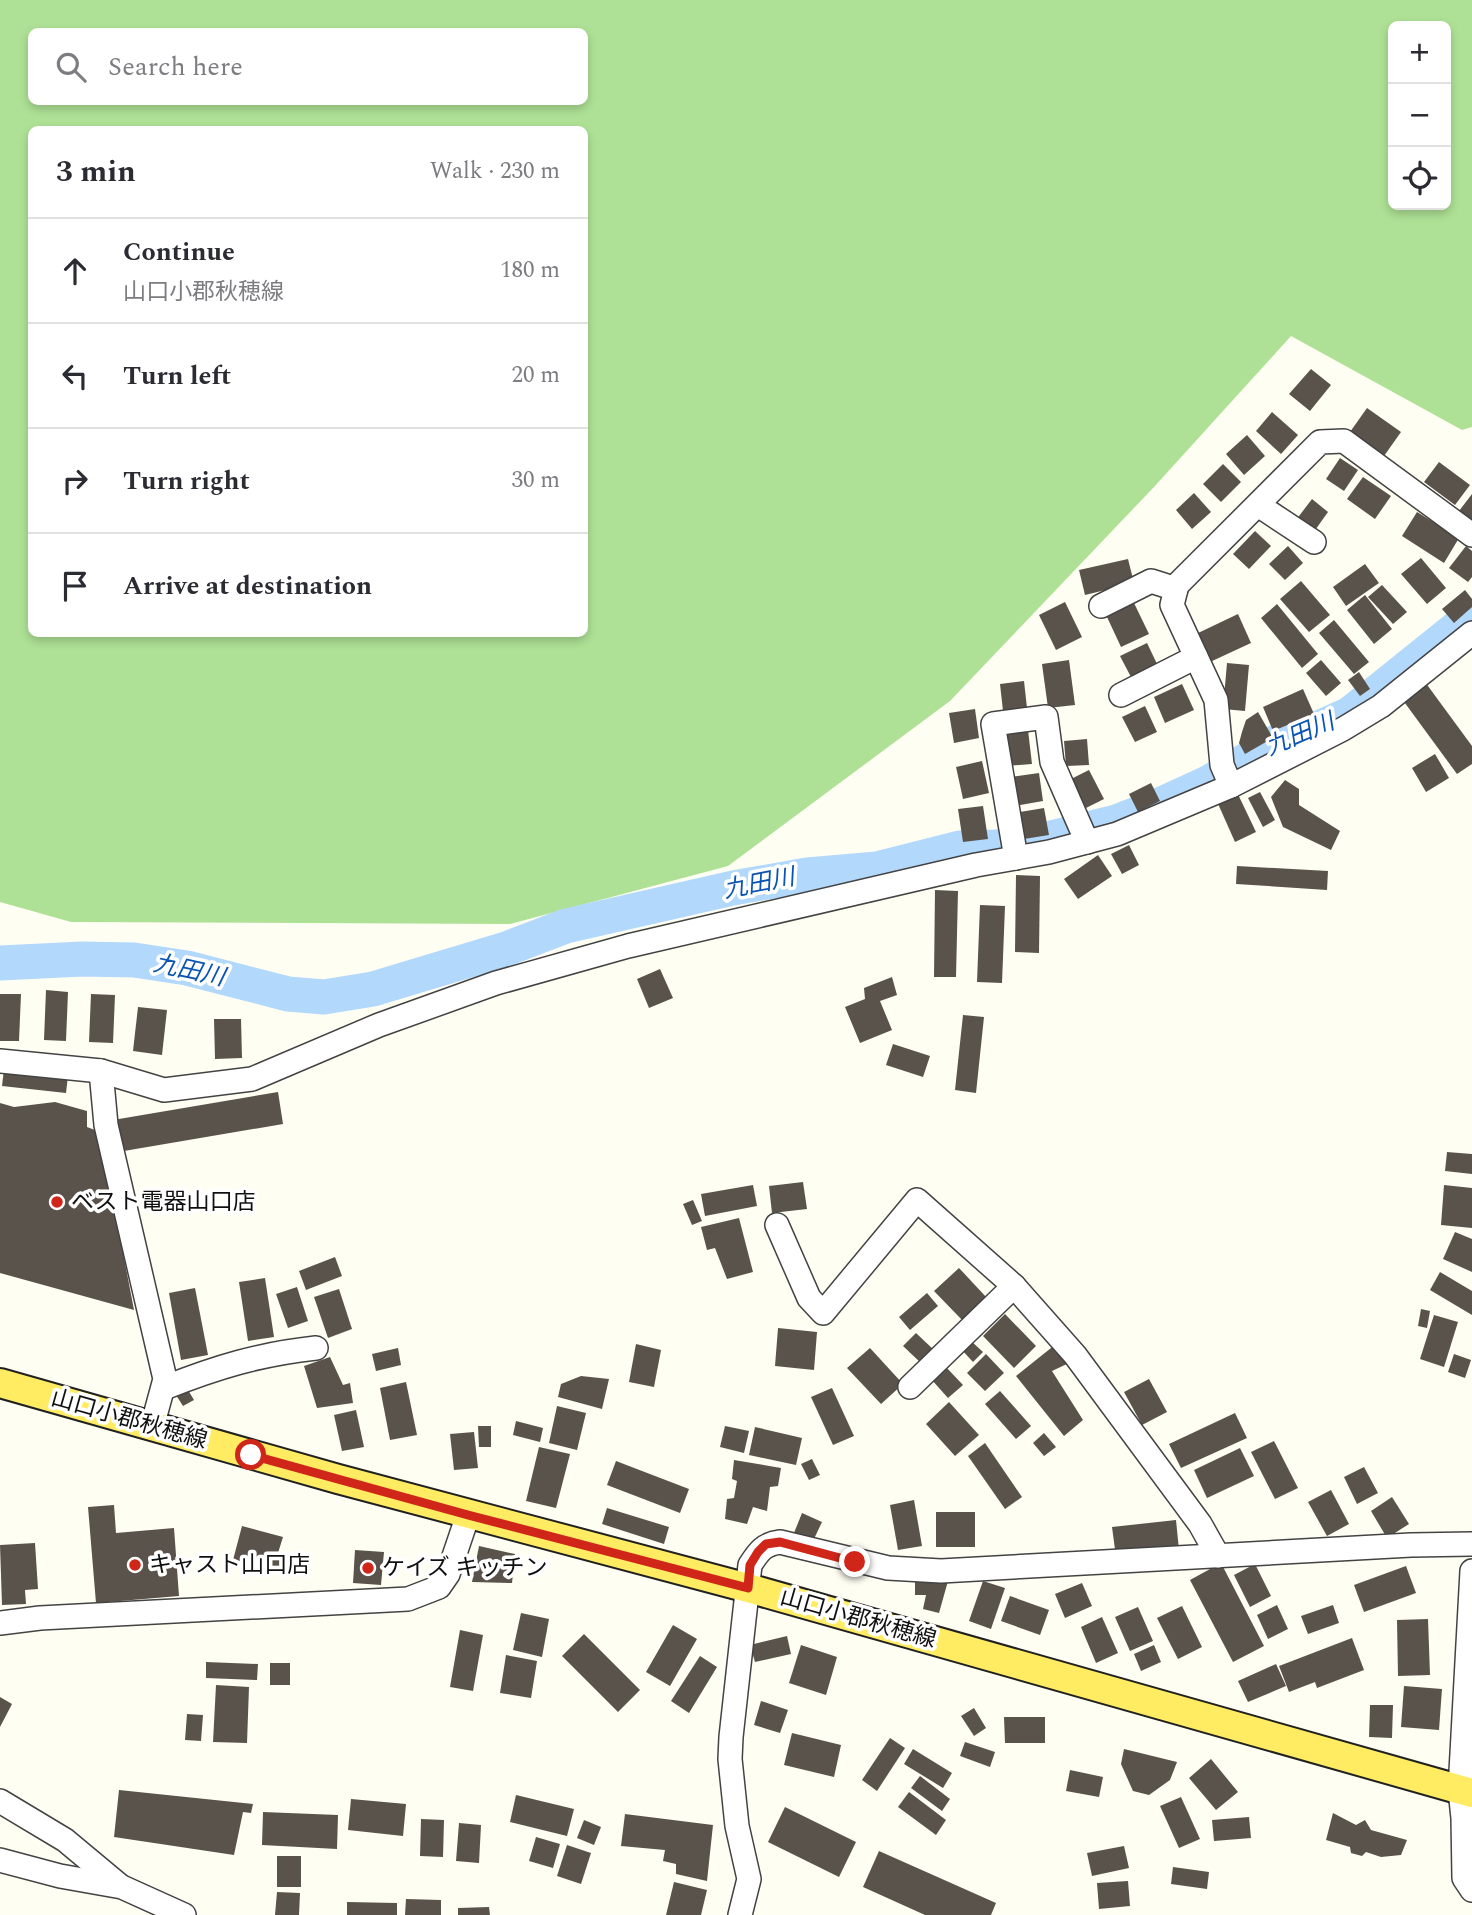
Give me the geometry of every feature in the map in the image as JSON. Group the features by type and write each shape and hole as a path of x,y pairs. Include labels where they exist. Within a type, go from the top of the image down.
{"main road":[{"name":"山口小郡秋穂線","path":"0,1383 468,1515 748,1588 1466,1792"}],"street":[{"path":"1228,777 1216,700 1172,605 1177,585 1320,442 1344,441 1472,536"},
{"path":"1258,505 1314,542"},
{"path":"1101,606 1151,581 1176,589"},
{"path":"0,1060 101,1071 164,1090 252,1079 379,1026 496,983 628,946 976,865 1014,851 1083,834 1117,834 1228,777 1343,729 1381,706 1468,643"},
{"path":"1121,695 1196,657"},
{"path":"1014,851 993,724 1046,717 1052,762 1083,834"},
{"path":"101,1071 106,1125 165,1379 152,1427"},
{"path":"777,1225 809,1298 823,1313 917,1200 1014,1286 1074,1355 1200,1524 1218,1556"},
{"path":"910,1387 1014,1286"},
{"path":"164,1388 214,1368 278,1352 316,1348"},
{"path":"0,1623 40,1618 408,1599 439,1587 448,1574 468,1515"},
{"path":"740,1915 749,1879 737,1826 730,1759 750,1565 766,1544 780,1542 877,1566 941,1571 1472,1544"},
{"path":"1472,1571 1463,1818 1464,1878 1472,1889"},
{"path":"0,1801 65,1840 122,1887"},
{"path":"0,1860 60,1876 122,1887 184,1915"}],"green space":[{"path":"0,0 1472,0 1472,427 1462,430 1291,336 1154,487 950,701 728,866 510,924 71,922 0,902"}],"building":[{"path":"1311,369 1331,385 1310,411 1289,394"},
{"path":"1367,408 1401,432 1384,456 1350,432"},
{"path":"1272,412 1298,435 1281,454 1256,431"},
{"path":"1247,435 1265,456 1244,475 1226,454"},
{"path":"1340,458 1358,470 1344,491 1326,479"},
{"path":"1439,462 1470,485 1455,505 1424,482"},
{"path":"1223,464 1241,482 1221,502 1203,484"},
{"path":"1363,477 1391,496 1375,519 1347,499"},
{"path":"1194,493 1211,512 1192,529 1176,510"},
{"path":"1472,494 1472,522 1459,511"},
{"path":"1312,499 1328,512 1313,533 1296,520"},
{"path":"1417,512 1459,538 1444,563 1402,536"},
{"path":"1255,531 1271,546 1249,569 1233,554"},
{"path":"1288,546 1303,563 1285,580 1269,564"},
{"path":"1466,546 1472,551 1472,577 1468,582 1449,568"},
{"path":"1421,558 1446,588 1427,604 1401,574"},
{"path":"1128,559 1134,583 1085,595 1079,570"},
{"path":"1365,564 1379,583 1346,606 1333,587"},
{"path":"1301,581 1330,615 1309,632 1280,599"},
{"path":"1382,585 1407,612 1393,624 1368,597"},
{"path":"1465,590 1472,599 1472,607 1454,623 1442,609"},
{"path":"1365,595 1392,629 1374,644 1347,610"},
{"path":"1065,602 1082,637 1056,650 1039,615"},
{"path":"1134,603 1149,634 1121,647 1107,617"},
{"path":"1277,604 1318,654 1302,668 1261,618"},
{"path":"1238,614 1251,643 1210,662 1196,634"},
{"path":"1334,620 1369,662 1354,674 1319,633"},
{"path":"1147,643 1158,666 1132,679 1120,656"},
{"path":"1069,660 1075,705 1048,708 1042,664"},
{"path":"1321,660 1341,683 1326,696 1306,673"},
{"path":"1227,663 1249,665 1245,711 1223,709"},
{"path":"1359,672 1370,689 1360,696 1348,680"},
{"path":"1024,681 1027,708 1003,711 1000,684"},
{"path":"1425,682 1472,746 1472,764 1457,774 1402,699"},
{"path":"1182,684 1194,710 1165,723 1154,697"},
{"path":"1303,689 1314,714 1273,731 1263,707"},
{"path":"1145,706 1157,732 1135,742 1122,717"},
{"path":"975,709 979,738 954,743 949,713"},
{"path":"1258,712 1273,738 1245,754 1239,743 1242,732 1246,720"},
{"path":"1028,730 1032,764 1007,766 1003,733"},
{"path":"1087,739 1089,765 1066,766 1064,741"},
{"path":"1435,754 1449,778 1426,792 1412,768"},
{"path":"982,761 989,793 963,799 956,767"},
{"path":"1089,770 1104,799 1086,808 1071,779"},
{"path":"1039,773 1043,801 1014,806 1010,777"},
{"path":"1285,780 1299,789 1299,805 1340,831 1331,850 1283,827 1271,797"},
{"path":"1151,783 1160,801 1138,812 1129,794"},
{"path":"1235,788 1256,832 1235,842 1215,797"},
{"path":"1260,792 1275,820 1263,827 1248,798"},
{"path":"983,806 988,839 963,842 958,809"},
{"path":"1044,808 1049,835 1024,839 1020,812"},
{"path":"1129,845 1139,865 1122,874 1111,854"},
{"path":"1098,855 1112,876 1078,899 1064,879"},
{"path":"1237,866 1328,871 1327,890 1236,884"},
{"path":"1016,875 1040,876 1039,953 1015,952"},
{"path":"935,890 958,891 956,977 934,977"},
{"path":"980,905 1005,906 1002,983 977,982"},
{"path":"660,969 673,998 649,1008 637,979"},
{"path":"892,977 897,995 880,1001 892,1030 860,1043 845,1007 865,999 864,988"},
{"path":"46,990 68,992 66,1041 44,1040"},
{"path":"0,994 21,994 19,1041 0,1041"},
{"path":"91,994 115,995 113,1043 89,1042"},
{"path":"138,1007 167,1010 162,1055 133,1051"},
{"path":"963,1015 984,1017 976,1093 955,1090"},
{"path":"214,1019 241,1019 242,1058 215,1059"},
{"path":"893,1044 930,1056 923,1077 886,1065"},
{"path":"4,1069 68,1076 66,1093 2,1086"},
{"path":"278,1092 283,1124 118,1152 113,1120"},
{"name":"ベスト電器山口店","path":"55,1102 87,1111 87,1127 100,1132 134,1310 0,1273 0,1103 14,1107"},
{"path":"1447,1152 1472,1154 1472,1174 1445,1171"},
{"path":"803,1182 807,1209 772,1213 769,1186"},
{"path":"753,1185 757,1206 705,1216 701,1194"},
{"path":"1444,1185 1472,1188 1472,1228 1441,1225"},
{"path":"693,1200 702,1221 692,1225 683,1204"},
{"path":"739,1218 753,1272 727,1279 715,1248 707,1250 701,1227"},
{"path":"1455,1232 1472,1239 1472,1272 1443,1259"},
{"path":"335,1257 342,1276 306,1290 299,1271"},
{"path":"959,1268 988,1299 964,1322 934,1291"},
{"path":"1440,1272 1472,1291 1472,1315 1430,1290"},
{"path":"265,1278 274,1337 248,1341 239,1282"},
{"path":"297,1287 308,1321 288,1328 276,1294"},
{"path":"195,1288 208,1355 181,1360 169,1293"},
{"path":"339,1289 352,1329 328,1338 314,1297"},
{"path":"927,1293 938,1306 910,1330 899,1317"},
{"path":"1421,1309 1430,1311 1427,1328 1418,1326"},
{"path":"1005,1314 1036,1346 1014,1368 983,1336"},
{"path":"1434,1315 1458,1322 1444,1367 1420,1359"},
{"path":"778,1328 817,1332 814,1370 775,1366"},
{"path":"916,1333 935,1351 922,1364 903,1346"},
{"path":"970,1340 983,1352 973,1362 961,1349"},
{"path":"636,1344 661,1350 654,1387 629,1382"},
{"path":"1056,1344 1069,1363 1052,1371 1083,1420 1064,1436 1016,1376"},
{"path":"398,1348 401,1365 376,1371 372,1354"},
{"path":"870,1348 903,1384 881,1404 847,1368"},
{"path":"986,1354 1004,1373 985,1391 967,1373"},
{"path":"1454,1354 1471,1360 1465,1378 1448,1372"},
{"path":"330,1357 343,1385 350,1383 353,1403 317,1408 304,1366"},
{"path":"945,1366 963,1385 948,1398 931,1379"},
{"path":"581,1376 609,1379 602,1409 558,1397 561,1384"},
{"path":"1149,1379 1167,1412 1142,1425 1124,1392"},
{"path":"406,1382 417,1435 390,1440 380,1388"},
{"path":"185,1385 194,1400 183,1406 174,1392"},
{"path":"832,1388 854,1436 833,1445 811,1397"},
{"path":"1000,1391 1031,1426 1016,1439 985,1404"},
{"path":"949,1402 979,1435 955,1456 926,1424"},
{"path":"557,1406 586,1413 577,1450 549,1443"},
{"path":"356,1410 364,1447 342,1451 334,1415"},
{"path":"1235,1413 1247,1438 1181,1468 1169,1444"},
{"path":"516,1421 543,1428 540,1442 513,1435"},
{"path":"478,1426 491,1426 491,1447 479,1447"},
{"path":"725,1426 749,1431 744,1453 720,1447"},
{"path":"755,1427 802,1438 796,1465 749,1455"},
{"path":"474,1432 478,1468 454,1470 450,1434"},
{"path":"1044,1433 1056,1447 1044,1456 1033,1443"},
{"path":"1274,1441 1298,1488 1275,1499 1251,1452"},
{"path":"985,1443 1022,1497 1005,1509 968,1456"},
{"path":"539,1447 570,1454 556,1508 526,1501"},
{"path":"1240,1448 1254,1476 1207,1498 1194,1470"},
{"path":"812,1459 820,1475 809,1480 801,1464"},
{"path":"734,1460 781,1468 778,1486 770,1487 767,1511 753,1507 747,1524 725,1519 727,1499 734,1498 737,1481 732,1479"},
{"path":"616,1461 689,1489 680,1513 607,1485"},
{"path":"1364,1467 1378,1493 1357,1504 1344,1477"},
{"path":"1331,1490 1349,1524 1327,1536 1308,1502"},
{"path":"1392,1497 1409,1524 1387,1538 1371,1511"},
{"path":"914,1500 922,1546 898,1550 890,1505"},
{"name":"キャスト山口店","path":"114,1505 116,1533 174,1528 179,1596 96,1603 88,1507"},
{"path":"607,1508 669,1527 664,1544 602,1524"},
{"path":"936,1512 975,1512 975,1547 936,1547"},
{"path":"802,1513 822,1522 813,1541 794,1533"},
{"path":"1176,1520 1179,1550 1116,1557 1112,1527"},
{"path":"242,1526 283,1537 278,1553 286,1555 281,1573 233,1560"},
{"path":"35,1543 38,1589 25,1590 26,1604 2,1605 0,1545"},
{"path":"479,1546 515,1554 512,1583 472,1582"},
{"name":"ケイズ キッチン","path":"355,1550 384,1552 381,1585 353,1583"},
{"path":"1221,1563 1264,1646 1233,1662 1190,1580"},
{"path":"1255,1564 1271,1596 1250,1607 1234,1575"},
{"path":"1406,1566 1416,1593 1364,1612 1354,1585"},
{"path":"915,1581 948,1581 939,1613 923,1609 926,1595 915,1595"},
{"path":"983,1581 1005,1588 991,1629 969,1621"},
{"path":"1082,1583 1092,1606 1065,1618 1055,1594"},
{"path":"1010,1596 1049,1610 1040,1635 1001,1621"},
{"path":"1277,1605 1288,1629 1268,1639 1257,1615"},
{"path":"1333,1605 1339,1623 1308,1634 1301,1616"},
{"path":"1182,1606 1202,1647 1178,1659 1157,1618"},
{"path":"1138,1607 1153,1641 1130,1651 1115,1617"},
{"path":"521,1613 549,1619 542,1657 513,1650"},
{"path":"1102,1617 1118,1653 1096,1663 1081,1627"},
{"path":"1428,1619 1430,1675 1398,1676 1397,1620"},
{"path":"673,1625 697,1639 670,1686 646,1672"},
{"path":"460,1630 483,1635 473,1691 450,1687"},
{"path":"584,1634 640,1690 618,1712 562,1656"},
{"path":"787,1636 791,1654 755,1662 750,1645"},
{"path":"1352,1638 1364,1670 1317,1688 1315,1682 1289,1692 1279,1666"},
{"path":"801,1645 837,1657 826,1695 789,1683"},
{"path":"1154,1645 1161,1662 1141,1671 1134,1654"},
{"path":"506,1655 537,1661 531,1698 500,1693"},
{"path":"700,1656 717,1667 689,1713 671,1701"},
{"path":"206,1662 258,1664 257,1680 206,1678"},
{"path":"270,1663 290,1663 290,1685 270,1685"},
{"path":"1276,1664 1286,1686 1248,1702 1238,1681"},
{"path":"216,1685 249,1687 247,1743 213,1742"},
{"path":"1404,1686 1442,1689 1439,1730 1401,1727"},
{"path":"0,1697 12,1704 0,1727"},
{"path":"761,1701 788,1710 780,1733 754,1725"},
{"path":"1370,1705 1393,1705 1392,1738 1369,1737"},
{"path":"974,1708 986,1728 974,1736 961,1716"},
{"path":"187,1714 203,1715 201,1741 185,1740"},
{"path":"1004,1717 1045,1717 1045,1743 1005,1743"},
{"path":"792,1733 841,1745 834,1777 784,1765"},
{"path":"890,1738 905,1748 877,1791 862,1780"},
{"path":"965,1742 995,1752 990,1767 960,1756"},
{"path":"913,1749 952,1773 943,1788 904,1764"},
{"path":"1124,1749 1177,1762 1170,1780 1149,1795 1133,1791 1121,1764"},
{"path":"1211,1759 1238,1792 1216,1810 1189,1778"},
{"path":"1070,1770 1103,1777 1099,1797 1066,1791"},
{"path":"920,1776 950,1799 942,1811 911,1788"},
{"path":"119,1790 253,1804 251,1813 243,1812 234,1855 114,1837"},
{"path":"909,1792 946,1820 936,1835 898,1807"},
{"path":"516,1795 574,1809 567,1836 510,1822"},
{"path":"1181,1797 1200,1839 1179,1848 1160,1806"},
{"path":"351,1799 406,1804 403,1836 348,1830"},
{"path":"785,1807 856,1842 839,1877 768,1842"},
{"path":"263,1812 338,1815 337,1849 262,1845"},
{"path":"1333,1813 1356,1825 1365,1820 1371,1830 1407,1840 1401,1855 1381,1857 1366,1852 1362,1856 1351,1853 1350,1847 1326,1840"},
{"path":"625,1814 713,1825 707,1881 676,1874 676,1864 663,1861 665,1850 621,1846"},
{"path":"1249,1817 1251,1838 1214,1841 1212,1820"},
{"path":"421,1819 444,1820 443,1857 420,1856"},
{"path":"584,1820 601,1827 594,1845 577,1838"},
{"path":"459,1823 481,1825 479,1863 456,1861"},
{"path":"536,1837 560,1844 553,1868 529,1861"},
{"path":"567,1845 591,1853 581,1884 557,1876"},
{"path":"1124,1846 1129,1868 1092,1876 1087,1853"},
{"path":"879,1851 996,1903 991,1915 925,1915 863,1887"},
{"path":"277,1856 301,1856 301,1887 277,1887"},
{"path":"1173,1867 1209,1872 1207,1889 1171,1884"},
{"path":"1128,1881 1130,1906 1099,1909 1097,1883"},
{"path":"674,1882 707,1890 701,1915 666,1915"},
{"path":"277,1892 300,1893 299,1915 275,1915"},
{"path":"406,1899 441,1900 441,1915 405,1915"},
{"path":"347,1902 397,1903 397,1915 347,1915"},
{"path":"489,1907 490,1915 458,1915 458,1908"}],"waterway":[{"name":"九田川","path":"0,963 82,959 134,960 187,968 288,994 324,997 373,989 506,949 566,926 733,888 807,875 877,869 960,848 996,847 1043,840 1116,822 1160,805 1208,783 1282,739 1319,728 1350,714 1472,616"}],"place":[{"name":"ベスト電器山口店","path":"57,1202"},
{"name":"キャスト山口店","path":"135,1565"},
{"name":"ケイズ キッチン","path":"368,1568"}],"route":[{"path":"251,1455 748,1588 750,1565 766,1544 780,1542 855,1562"}]}
